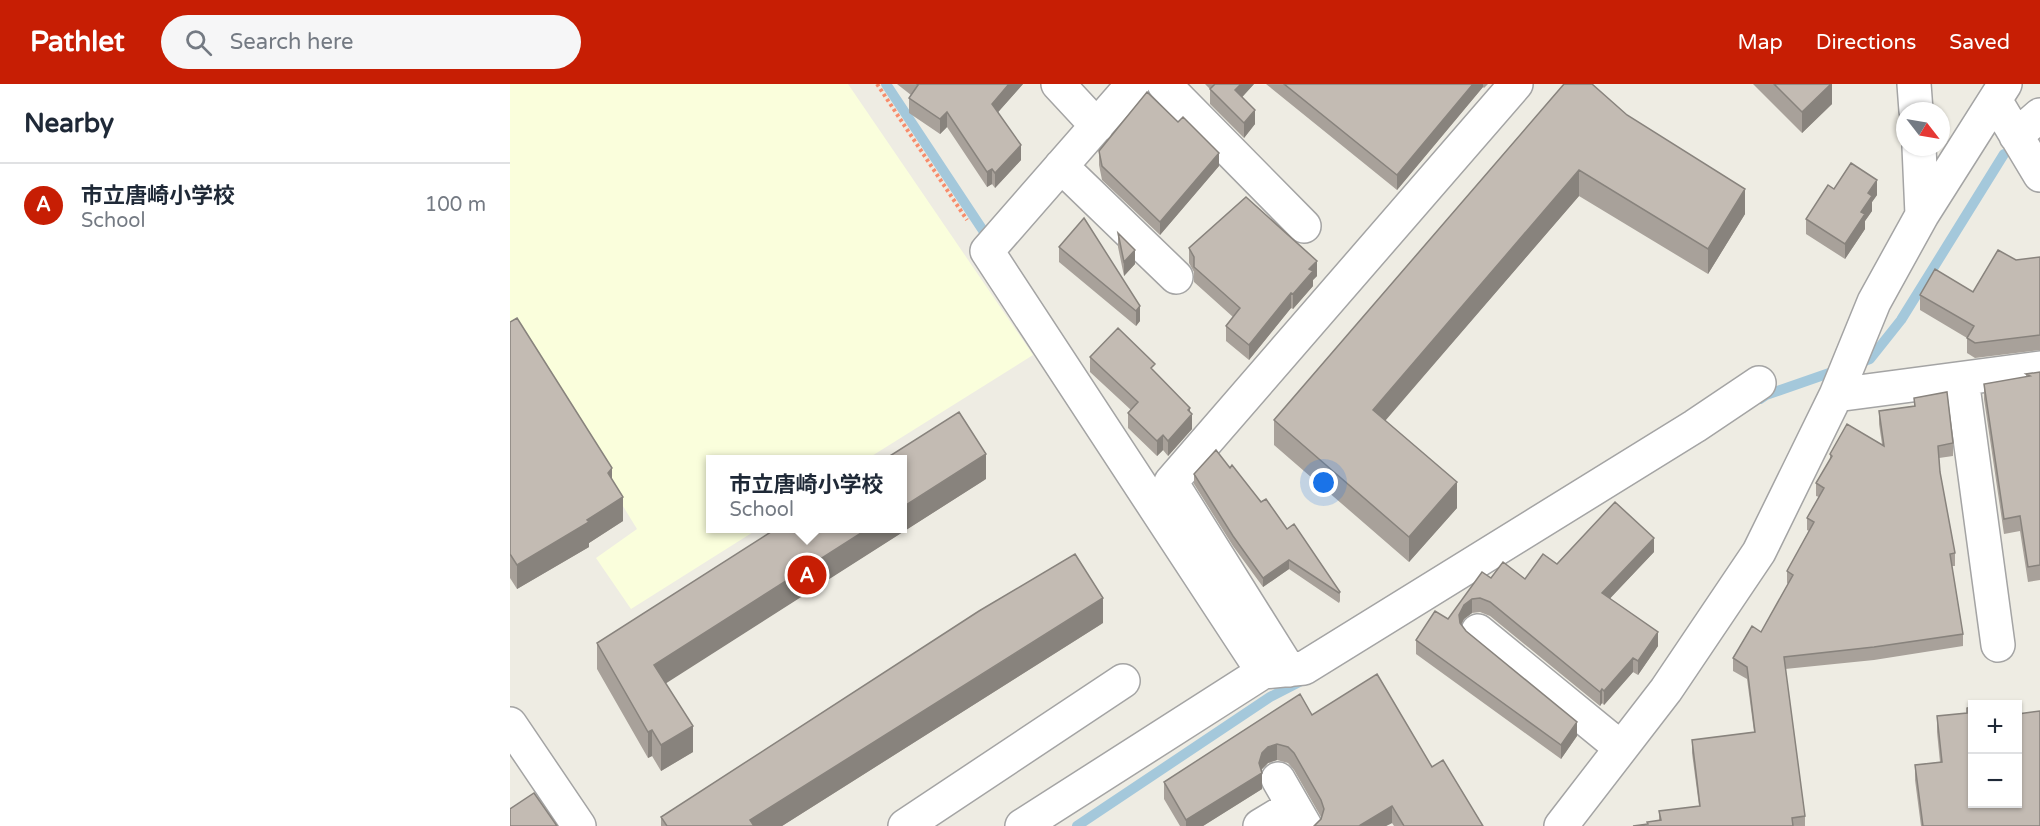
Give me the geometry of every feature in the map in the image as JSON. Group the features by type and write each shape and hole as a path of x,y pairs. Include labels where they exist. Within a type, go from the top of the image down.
{"street":[{"path":"1058,84 1096,126"},
{"path":"1133,84 987,251 1162,493 1276,671"},
{"path":"1164,84 1304,226"},
{"path":"1162,493 1516,84"},
{"path":"1914,84 1915,102"},
{"path":"1561,826 1666,690 1759,552 1837,394 1874,302 1922,215 2000,92 2029,145"},
{"path":"1919,156 1922,215"},
{"path":"1061,166 1176,276"},
{"path":"1837,394 2040,368"},
{"path":"1962,379 1998,645"},
{"path":"1022,826 1276,671 1304,669 1695,426 1759,383"},
{"path":"1478,632 1621,748"},
{"path":"905,826 1123,681"},
{"path":"510,724 579,826"},
{"path":"1260,826 1292,804"}],"path":[{"path":"877,84 987,251"}],"shaded area":[{"path":"510,84 848,84 1033,355 873,455 706,455 706,533 752,533 631,609 596,558 637,529 516,331 510,333"}],"building":[{"path":"917,84 1009,84 992,104 1021,145 995,173 992,169 987,172 947,112 940,119 909,98"},
{"path":"1215,84 1241,84 1235,90 1255,110 1244,123 1210,89"},
{"path":"1284,84 1473,84 1397,175"},
{"path":"1564,84 1592,84 1627,115 1745,189 1708,249 1579,170 1373,410 1457,482 1409,537 1274,420"},
{"path":"1774,84 1831,84 1802,112"},
{"path":"1147,92 1178,122 1183,117 1219,153 1160,222 1102,166 1099,151"},
{"path":"1851,163 1877,180 1868,193 1872,196 1861,212 1865,214 1845,244 1806,219 1828,185 1834,189"},
{"path":"1246,197 1317,261 1309,269 1313,271 1293,294 1291,293 1249,345 1226,326 1240,308 1194,267 1194,257 1189,248"},
{"path":"1084,218 1140,306 1136,311 1059,247"},
{"path":"1118,233 1135,250 1124,262"},
{"path":"1998,250 2016,260 2040,257 2040,335 1975,343 1967,338 1974,326 1920,295 1935,269 1973,292"},
{"path":"517,318 612,468 608,473 623,497 587,520 589,522 517,565 510,554 510,322"},
{"path":"1118,328 1155,364 1151,368 1190,408 1188,410 1192,414 1168,441 1163,435 1157,441 1128,413 1138,402 1090,357"},
{"path":"2040,372 2040,565 2028,567 2020,516 2004,519 1984,384 2030,376 2026,374"},
{"path":"1947,392 1953,443 1938,446 1940,472 1955,553 1950,554 1963,634 1784,657 1805,816 1792,818 1793,826 1633,826 1661,820 1659,811 1700,806 1692,740 1755,732 1747,667 1733,658 1752,626 1761,632 1793,575 1787,571 1814,522 1807,518 1824,488 1816,483 1847,424 1884,446 1879,411 1915,406 1914,398"},
{"path":"959,412 986,454 907,504 907,455 891,455"},
{"path":"1216,450 1230,468 1232,465 1261,502 1266,499 1287,529 1294,524 1339,593 1289,560 1263,578 1194,474"},
{"path":"1615,502 1654,538 1602,593 1658,632 1638,661 1633,658 1604,691 1602,689 1600,692 1490,602 1480,598 1472,599 1464,605 1459,615 1460,623 1466,631 1577,722 1561,745 1416,640 1435,611 1448,619 1482,572 1491,578 1503,562 1525,579 1543,554 1557,564"},
{"path":"769,533 861,533 654,665 693,726 661,745 652,730 648,732 597,643"},
{"path":"1075,554 1103,598 750,820 754,826 667,826 661,817 979,611"},
{"path":"1377,674 1432,767 1443,760 1483,826 1404,826 1392,806 1359,826 1314,826 1321,819 1324,809 1321,800 1294,753 1288,747 1277,744 1268,747 1262,753 1259,763 1262,773 1186,820 1164,782 1300,694 1312,715"},
{"path":"1967,708 1968,808 2022,808 2022,713 2040,711 2040,826 1923,826 1915,765 1942,762 1937,716 1967,713"},
{"path":"534,793 557,826 510,826 510,809"}],"waterway":[{"path":"886,84 990,241"},
{"path":"1856,364 1870,359 1901,320 2004,154"},
{"path":"1760,399 1838,370"},
{"path":"1077,826 1270,697 1305,679"}],"place":[{"name":"市立唐崎小学校","path":"807,575"}]}
